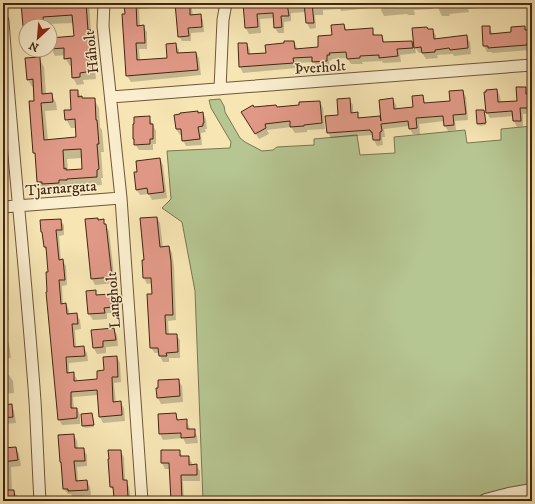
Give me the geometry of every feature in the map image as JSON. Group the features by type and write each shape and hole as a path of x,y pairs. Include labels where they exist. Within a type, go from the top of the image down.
{"street":[{"name":"Háholt","path":"104,3 103,26 111,97"},
{"path":"220,89 223,20 226,3"},
{"path":"3,21 35,402 40,501"},
{"name":"Þverholt","path":"111,97 532,65"},
{"name":"Langholt","path":"111,97 121,198 142,501"},
{"name":"Tjarnargata","path":"3,207 121,198"},
{"path":"486,501 532,491"}],"green space":[{"path":"220,99 224,106 225,112 240,138 262,151 273,150 277,147 314,145 314,139 357,135 360,155 395,153 394,137 465,130 467,143 501,140 501,129 532,126 532,489 466,501 203,501 195,291 182,222 162,208 171,199 167,151 230,148 231,142 211,108 209,100"}],"building":[{"path":"21,3 40,3 40,6 86,3 88,30 91,30 92,44 90,44 92,71 80,73 80,77 72,78 71,58 64,59 64,48 58,48 58,37 74,36 72,15 43,18 22,18"},
{"path":"124,3 136,3 137,26 144,25 145,43 136,43 137,60 167,58 166,44 176,43 177,53 196,52 198,70 126,76 122,14 125,14"},
{"path":"175,3 190,3 190,15 201,14 202,27 188,28 189,36 178,37"},
{"path":"243,3 287,3 289,16 281,16 282,27 274,28 273,13 257,14 258,27 245,28"},
{"path":"304,3 312,3 314,23 306,23"},
{"path":"344,24 345,30 373,28 373,35 382,35 383,42 412,41 413,48 397,49 398,56 379,58 379,55 360,56 360,58 347,59 346,52 329,53 330,55 327,55 327,61 312,62 312,57 293,58 294,63 239,67 238,43 247,43 248,54 266,53 265,45 284,43 284,41 294,41 295,49 318,47 318,36 332,35 331,25"},
{"path":"482,26 490,26 490,34 511,32 511,27 525,26 525,30 532,29 532,43 527,43 527,45 488,48 488,46 483,46"},
{"path":"427,27 428,29 433,29 434,39 467,35 468,48 450,50 449,48 435,50 435,52 422,53 421,47 414,48 412,28"},
{"path":"25,58 40,58 42,94 52,93 53,102 41,103 44,140 76,137 75,119 65,120 64,110 71,110 70,90 78,90 78,97 82,96 82,98 95,98 99,144 97,144 99,169 97,170 97,177 59,180 59,183 42,184 42,182 37,182 29,101 34,101 33,79 27,80","holes":["81,149 82,169 66,170 66,168 64,169 63,150"]},
{"path":"516,87 526,87 526,94 532,93 532,108 520,108 521,121 513,121 512,111 486,113 484,92 486,92 486,90 497,89 498,102 517,101"},
{"path":"463,90 466,114 453,115 454,125 444,126 443,116 416,118 417,128 409,129 408,121 381,124 382,131 380,132 380,140 373,140 372,132 370,130 327,133 325,116 338,115 337,99 350,98 351,113 358,112 358,118 380,116 381,121 379,100 393,98 394,109 413,107 412,96 423,95 424,103 450,101 449,91"},
{"path":"320,101 322,123 290,127 290,121 265,124 266,128 255,134 241,112 253,105 254,107 276,105 277,107 299,105 299,102"},
{"path":"476,110 484,110 486,123 477,124"},
{"path":"198,111 198,113 203,112 204,123 203,126 198,127 200,139 182,141 181,129 176,129 174,115"},
{"path":"150,116 150,124 153,124 153,139 150,139 150,144 134,145 134,117"},
{"path":"160,158 164,192 148,194 147,188 136,190 134,172 137,172 136,161"},
{"path":"157,217 160,247 169,246 171,261 173,315 165,315 166,334 177,334 178,352 166,353 167,356 159,356 158,348 150,348 147,294 152,294 151,278 143,278 142,260 144,260 140,218"},
{"path":"98,218 98,220 104,219 104,224 106,224 112,277 91,279 85,219"},
{"path":"61,219 62,230 56,230 59,260 63,259 65,280 59,280 61,304 66,303 67,314 77,313 78,324 72,324 74,347 84,346 85,356 66,357 67,373 74,372 74,381 97,379 97,371 104,370 103,357 117,356 118,377 112,377 113,402 121,401 122,415 99,417 97,390 71,392 71,408 77,408 77,418 58,420 46,292 46,272 48,272 46,247 44,247 40,220"},
{"path":"96,290 96,295 110,294 112,307 104,308 105,313 88,314 86,291"},
{"path":"114,328 116,340 103,341 103,347 93,348 91,330"},
{"path":"179,379 180,396 157,398 156,388 158,388 158,380"},
{"path":"12,404 13,417 3,418 3,405"},
{"path":"92,413 94,425 82,426 81,414"},
{"path":"176,413 177,420 187,419 187,429 195,429 195,437 181,438 181,433 159,434 158,414"},
{"path":"74,434 75,448 84,448 85,461 74,461 76,481 87,480 88,490 68,491 68,489 63,489 58,435"},
{"path":"16,447 18,460 3,462 3,448"},
{"path":"108,450 121,450 123,480 127,480 128,497 114,498 113,487 110,487"},
{"path":"161,450 180,450 180,456 189,456 189,465 197,464 197,475 181,475 182,501 171,501 169,463 161,463"},
{"path":"3,490 14,490 15,501 3,501"}]}
